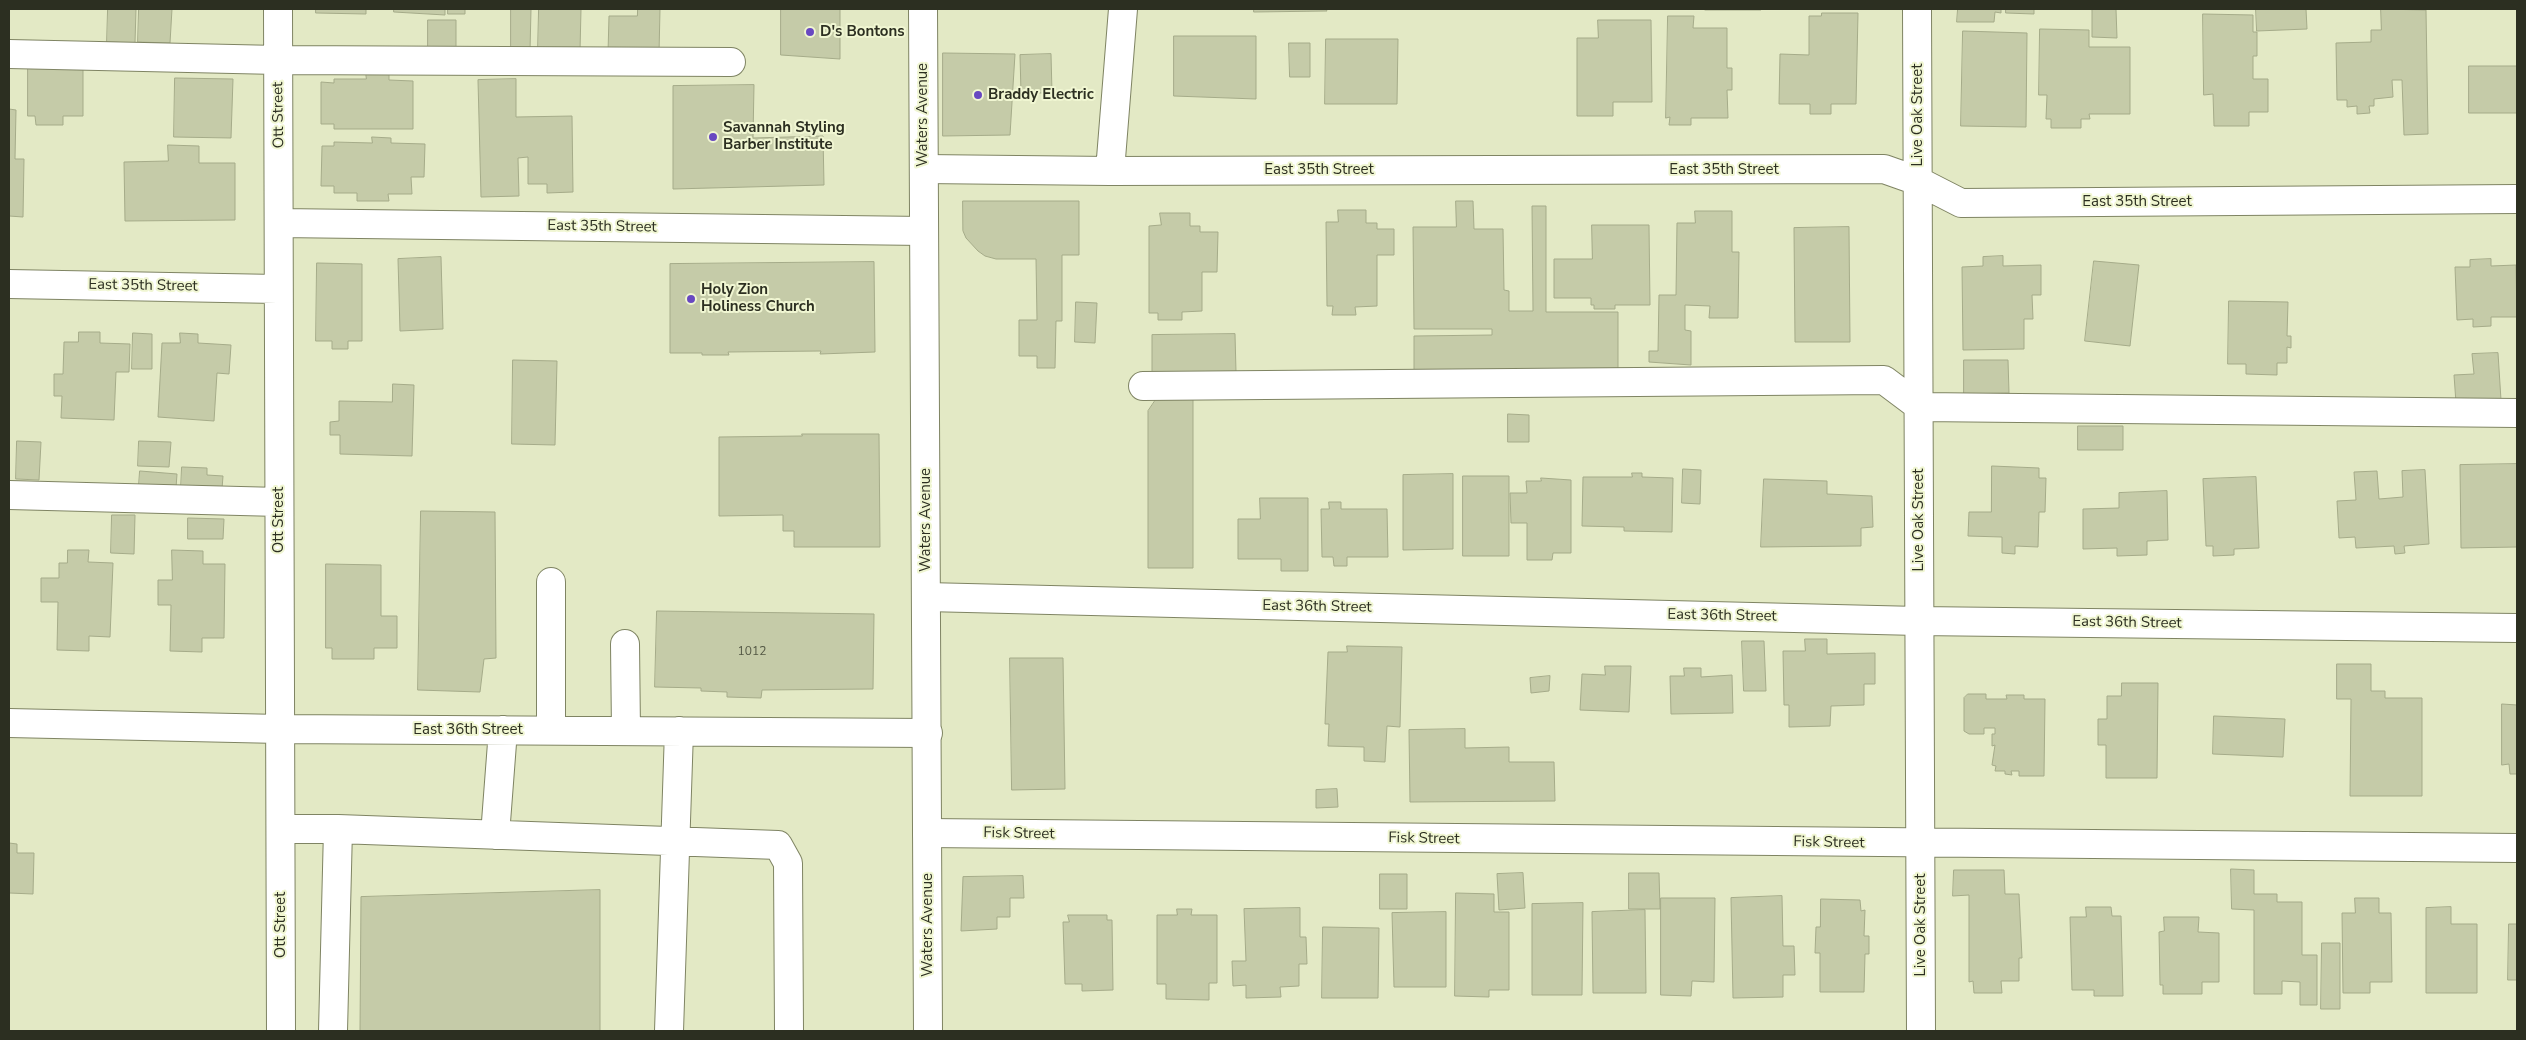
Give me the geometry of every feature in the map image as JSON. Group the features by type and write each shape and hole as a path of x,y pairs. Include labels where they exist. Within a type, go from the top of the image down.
{"street":[{"name":"Ott Street","path":"278,9 280,728 282,829 281,1031"},
{"name":"Waters Avenue","path":"922,9 928,733 928,1031"},
{"path":"1110,171 1123,9"},
{"name":"Live Oak Street","path":"1917,9 1921,1031"},
{"path":"9,54 278,60 731,62"},
{"name":"East 35th Street","path":"924,169 1110,171 1884,169 1918,181 1961,203 2517,199"},
{"name":"East 35th Street","path":"280,223 924,231"},
{"name":"East 35th Street","path":"9,284 278,289"},
{"path":"1143,386 1884,380 1920,407 2517,413"},
{"path":"9,495 279,502"},
{"path":"551,730 552,582"},
{"name":"East 36th Street","path":"926,598 1918,621 2517,628"},
{"path":"625,644 626,731"},
{"name":"East 36th Street","path":"9,723 280,728 928,733"},
{"path":"495,835 503,730"},
{"path":"669,1031 679,731"},
{"path":"282,829 338,829 778,845 788,863 789,1031"},
{"path":"333,1031 338,829"},
{"name":"Fisk Street","path":"927,833 1920,844 2517,848"}],"building":[{"path":"108,9 136,9 135,43 107,42"},
{"path":"139,9 172,9 170,43 138,42"},
{"path":"316,9 366,9 366,14 316,13"},
{"path":"394,9 445,9 445,15 394,12"},
{"path":"448,9 465,9 465,14 448,14"},
{"path":"511,9 531,9 530,51 511,51"},
{"path":"539,9 581,9 580,51 538,50"},
{"path":"638,9 660,9 659,54 608,53 609,16 637,16"},
{"name":"D's Bontons","path":"781,9 840,9 840,59 781,55"},
{"path":"1254,9 1326,9 1327,11 1254,12"},
{"path":"1761,9 1761,10 1705,10"},
{"path":"1958,9 2001,9 2001,13 1995,12 1994,22 1957,22"},
{"path":"2006,9 2034,9 2034,14 2006,13"},
{"path":"2080,9 2116,9 2117,38 2092,37 2092,10"},
{"path":"2256,9 2306,9 2307,29 2257,31"},
{"path":"2381,9 2426,10 2428,134 2404,135 2402,80 2392,80 2393,97 2374,99 2374,106 2369,106 2370,113 2357,114 2357,106 2347,107 2347,100 2337,100 2336,43 2371,42 2371,30 2381,30"},
{"path":"1822,13 1858,13 1856,104 1831,104 1831,114 1810,114 1810,104 1779,104 1780,54 1809,55 1809,16 1821,16"},
{"path":"2203,14 2253,15 2253,32 2257,32 2257,56 2253,56 2253,79 2268,79 2268,112 2249,112 2249,126 2214,126 2213,94 2204,95"},
{"path":"1668,16 1694,16 1693,28 1727,28 1727,68 1732,68 1732,90 1727,90 1728,118 1691,118 1691,125 1669,125 1670,117 1666,118"},
{"path":"428,20 456,20 456,51 428,50"},
{"path":"1598,20 1651,20 1652,102 1613,102 1613,116 1577,116 1577,38 1598,38"},
{"path":"2040,29 2089,30 2089,47 2130,47 2130,114 2089,114 2090,119 2081,119 2081,128 2051,128 2051,119 2046,119 2047,95 2039,95"},
{"path":"1963,31 2027,33 2026,127 1961,126"},
{"path":"1174,36 1256,36 1256,99 1174,96"},
{"path":"1326,39 1398,39 1397,104 1325,104"},
{"path":"1289,43 1310,43 1310,77 1290,77"},
{"name":"Braddy Electric","path":"943,53 1015,54 1010,135 943,136"},
{"path":"1051,54 1052,93 1021,93 1020,55"},
{"path":"2469,66 2517,66 2517,113 2469,113"},
{"path":"28,68 83,68 83,116 63,116 63,125 36,125 35,116 28,116"},
{"path":"366,73 389,73 389,80 413,81 413,129 334,129 334,124 321,124 321,82 334,83 334,79 366,79"},
{"path":"175,78 233,79 231,138 174,137"},
{"path":"516,79 516,117 572,116 573,192 547,193 547,184 528,184 528,157 518,158 519,196 481,197 478,80"},
{"name":"Savannah Styling Barber Institute","path":"754,85 753,138 823,136 824,185 673,189 673,86"},
{"path":"9,109 16,110 15,159 24,159 23,217 9,216"},
{"path":"372,137 391,138 391,143 425,144 424,177 411,177 412,194 388,194 389,201 357,201 357,193 334,193 334,186 321,186 322,146 334,146 334,142 372,143"},
{"path":"168,145 199,146 199,163 235,163 235,220 125,221 124,162 168,161"},
{"path":"963,201 1079,201 1079,255 1062,255 1062,321 1056,321 1055,368 1037,368 1037,356 1019,356 1019,320 1037,320 1036,259 996,259 985,256 978,251 966,238 963,231"},
{"path":"1456,201 1473,201 1474,229 1503,229 1504,290 1509,291 1509,311 1533,311 1532,206 1546,206 1546,312 1618,312 1618,371 1414,373 1414,336 1492,335 1492,329 1414,329 1413,227 1456,227"},
{"path":"1338,210 1366,210 1366,223 1377,223 1377,229 1394,229 1394,255 1377,255 1377,306 1355,307 1356,315 1332,315 1333,306 1327,306 1326,222 1338,222"},
{"path":"1695,211 1732,211 1732,252 1739,252 1738,318 1709,318 1710,306 1685,305 1685,330 1691,331 1691,365 1649,362 1649,351 1658,351 1659,295 1676,295 1677,223 1695,223"},
{"path":"1160,213 1190,213 1190,226 1200,226 1200,232 1218,232 1217,272 1202,272 1202,311 1182,312 1182,320 1158,320 1158,313 1149,313 1149,226 1161,225"},
{"path":"1592,225 1649,225 1650,305 1615,305 1615,309 1594,309 1594,305 1591,305 1591,298 1554,298 1554,259 1592,259"},
{"path":"1849,227 1850,342 1795,342 1794,228"},
{"path":"2003,256 2003,266 2041,265 2041,295 2032,295 2033,319 2024,319 2024,349 1963,350 1962,267 1983,266 1983,257"},
{"path":"441,257 443,329 400,331 398,259"},
{"path":"2491,259 2491,266 2516,265 2517,317 2491,317 2491,326 2473,327 2473,319 2457,320 2455,267 2470,267 2470,260"},
{"path":"2094,261 2139,265 2130,346 2085,341"},
{"path":"874,262 875,352 820,354 821,351 728,352 729,355 670,353 670,264"},
{"path":"317,263 362,264 362,341 348,341 348,349 332,349 332,341 316,341"},
{"path":"2229,301 2288,302 2287,336 2291,336 2291,348 2287,347 2287,363 2277,363 2277,375 2246,374 2246,364 2228,364"},
{"path":"1076,302 1097,303 1095,343 1075,342"},
{"path":"79,332 100,332 100,343 130,344 129,372 116,372 114,420 61,418 62,396 54,396 54,374 63,374 64,342 78,342"},
{"path":"133,333 152,334 152,369 132,369"},
{"path":"180,333 198,334 198,343 231,345 229,374 217,373 214,421 158,417 162,343 180,343"},
{"path":"1235,334 1236,372 1152,373 1152,335"},
{"path":"2498,353 2501,400 2456,403 2454,375 2474,374 2472,354"},
{"path":"513,360 557,361 555,445 512,444"},
{"path":"1964,360 2008,360 2009,393 1964,394"},
{"path":"393,384 414,385 412,456 340,454 340,435 330,435 330,422 339,421 339,401 392,402"},
{"path":"1159,395 1193,395 1193,568 1148,568 1148,411"},
{"path":"1508,414 1529,415 1529,442 1508,442"},
{"path":"2078,426 2123,426 2123,450 2078,450"},
{"path":"802,434 879,434 880,547 794,547 794,531 783,531 783,515 719,516 719,437 802,436"},
{"path":"17,441 41,442 39,480 16,479"},
{"path":"139,441 171,442 169,467 138,466"},
{"path":"2517,464 2517,547 2461,548 2460,465"},
{"path":"1992,466 2039,468 2039,478 2046,478 2045,512 2039,512 2038,547 2015,546 2015,554 2002,553 2002,537 1968,536 1969,512 1991,512"},
{"path":"182,467 207,468 207,475 223,476 222,489 181,488"},
{"path":"1683,469 1701,470 1700,504 1682,503"},
{"path":"2425,470 2429,544 2404,546 2405,553 2395,554 2394,546 2356,548 2355,537 2339,538 2337,501 2356,500 2354,472 2377,471 2379,499 2403,497 2402,471"},
{"path":"140,471 177,474 176,488 139,485"},
{"path":"1632,473 1642,473 1642,477 1673,478 1672,532 1624,531 1624,527 1582,526 1583,477 1632,477"},
{"path":"1453,474 1453,549 1403,550 1403,475"},
{"path":"1463,476 1509,476 1509,556 1463,556"},
{"path":"2256,477 2259,548 2234,549 2234,555 2213,556 2213,546 2206,546 2203,479"},
{"path":"1541,478 1571,480 1571,553 1553,553 1552,560 1527,560 1527,523 1511,523 1510,493 1527,493 1526,481 1541,481"},
{"path":"1764,479 1827,481 1827,494 1872,496 1873,527 1861,528 1861,546 1761,547"},
{"path":"2167,491 2168,540 2147,541 2147,555 2117,556 2117,548 2083,549 2083,509 2119,508 2119,493"},
{"path":"1260,498 1308,498 1308,571 1281,571 1281,559 1238,559 1238,519 1260,519"},
{"path":"1329,502 1341,502 1341,509 1387,509 1388,557 1347,557 1347,566 1334,566 1333,557 1322,557 1321,509 1329,509"},
{"path":"421,511 495,512 496,658 484,659 480,692 418,690"},
{"path":"112,515 135,515 134,554 111,553"},
{"path":"188,518 224,519 223,539 188,539"},
{"path":"68,550 89,550 88,562 113,563 110,637 89,636 89,651 57,650 58,602 41,602 41,578 59,578 59,563 67,563"},
{"path":"172,550 203,551 203,564 225,564 224,638 202,638 202,652 170,651 171,605 158,605 158,580 172,580"},
{"path":"326,564 381,565 381,616 397,616 397,648 374,648 374,659 332,659 332,648 326,648"},
{"path":"657,611 874,614 873,689 762,690 761,698 727,697 727,692 701,691 701,688 655,687"},
{"path":"1805,639 1827,639 1827,654 1875,653 1875,684 1864,684 1864,705 1831,706 1830,726 1789,727 1789,705 1784,705 1783,651 1805,651"},
{"path":"1742,641 1764,641 1766,691 1744,691"},
{"path":"1347,646 1402,647 1400,727 1387,726 1385,762 1364,761 1364,747 1328,746 1329,724 1325,724 1328,652 1347,652"},
{"path":"1010,658 1063,658 1065,789 1012,790"},
{"path":"2337,664 2371,664 2371,691 2385,691 2385,698 2422,698 2422,796 2350,796 2351,699 2337,699"},
{"path":"1605,666 1631,666 1629,712 1580,710 1582,674 1605,675"},
{"path":"1684,668 1701,668 1701,677 1732,675 1733,713 1671,714 1670,676 1684,676"},
{"path":"1550,676 1549,691 1531,693 1530,678"},
{"path":"2122,683 2158,683 2157,778 2106,778 2106,745 2098,745 2098,719 2107,719 2107,696 2121,696"},
{"path":"1968,694 1986,694 1986,699 2007,699 2006,695 2024,695 2024,699 2045,699 2044,776 2019,776 2019,771 2011,771 2012,775 2005,774 2005,771 1995,771 1996,766 1992,765 1995,745 1992,746 1992,734 1995,734 1995,728 1984,728 1984,734 1969,734 1964,731 1964,698"},
{"path":"2502,704 2517,705 2517,774 2510,774 2509,764 2502,765"},
{"path":"2214,716 2285,719 2283,757 2213,754"},
{"path":"1465,729 1465,748 1509,747 1509,762 1554,762 1555,801 1410,802 1409,730"},
{"path":"1337,789 1338,807 1316,808 1316,790"},
{"path":"9,843 17,844 17,853 34,853 33,894 9,893"},
{"path":"2231,869 2254,870 2254,894 2277,894 2277,902 2302,902 2302,955 2317,955 2317,1005 2300,1005 2300,982 2282,981 2282,994 2254,994 2254,910 2232,909"},
{"path":"1954,870 2004,870 2005,894 2019,894 2022,958 2019,958 2019,981 2001,981 2002,993 1974,993 1973,981 1969,982 1969,895 1953,896"},
{"path":"1523,873 1525,908 1499,910 1497,874"},
{"path":"1629,873 1659,873 1660,909 1629,909"},
{"path":"1380,874 1407,874 1407,909 1380,909"},
{"path":"1023,876 1024,898 1010,898 1010,917 997,917 997,929 961,931 963,877"},
{"path":"600,890 600,1031 360,1031 361,897"},
{"path":"1456,893 1494,894 1494,912 1509,912 1509,990 1489,990 1489,997 1455,996"},
{"path":"1782,896 1783,946 1794,946 1795,975 1783,975 1783,997 1733,998 1731,898"},
{"path":"1661,898 1715,898 1714,982 1692,981 1691,996 1661,995"},
{"path":"2355,898 2379,898 2379,913 2391,913 2392,982 2370,982 2370,993 2343,993 2342,913 2355,913"},
{"path":"1821,899 1860,900 1861,911 1865,910 1864,936 1869,936 1869,954 1865,954 1864,992 1820,992 1820,953 1815,953 1816,927 1820,927"},
{"path":"1583,903 1582,995 1532,995 1532,904"},
{"path":"2086,907 2111,907 2112,916 2121,916 2123,996 2094,996 2094,990 2072,990 2070,917 2086,917"},
{"path":"2451,907 2451,924 2477,924 2477,993 2426,993 2426,908"},
{"path":"1300,908 1300,937 1306,937 1307,964 1299,964 1299,986 1280,987 1281,997 1246,998 1246,985 1233,986 1232,961 1246,961 1244,909"},
{"path":"1177,909 1192,909 1191,915 1217,915 1217,983 1209,983 1209,1000 1166,999 1166,984 1157,984 1157,915 1177,915"},
{"path":"1645,910 1646,993 1593,993 1592,912"},
{"path":"1446,912 1446,987 1394,987 1392,913"},
{"path":"1068,915 1107,915 1107,920 1112,920 1113,990 1082,991 1082,984 1065,984 1063,922 1069,922"},
{"path":"2164,917 2199,917 2198,932 2219,933 2219,982 2202,982 2202,994 2163,994 2163,985 2160,985 2159,932 2164,931"},
{"path":"2509,924 2517,924 2517,980 2508,980"},
{"path":"1323,927 1379,928 1378,998 1322,998"},
{"path":"2322,943 2340,943 2340,1009 2321,1009"}],"place":[{"name":"D's Bontons","path":"810,32"},
{"name":"Braddy Electric","path":"978,95"},
{"name":"Savannah Styling Barber Institute","path":"713,137"},
{"name":"Holy Zion Holiness Church","path":"691,299"}]}
